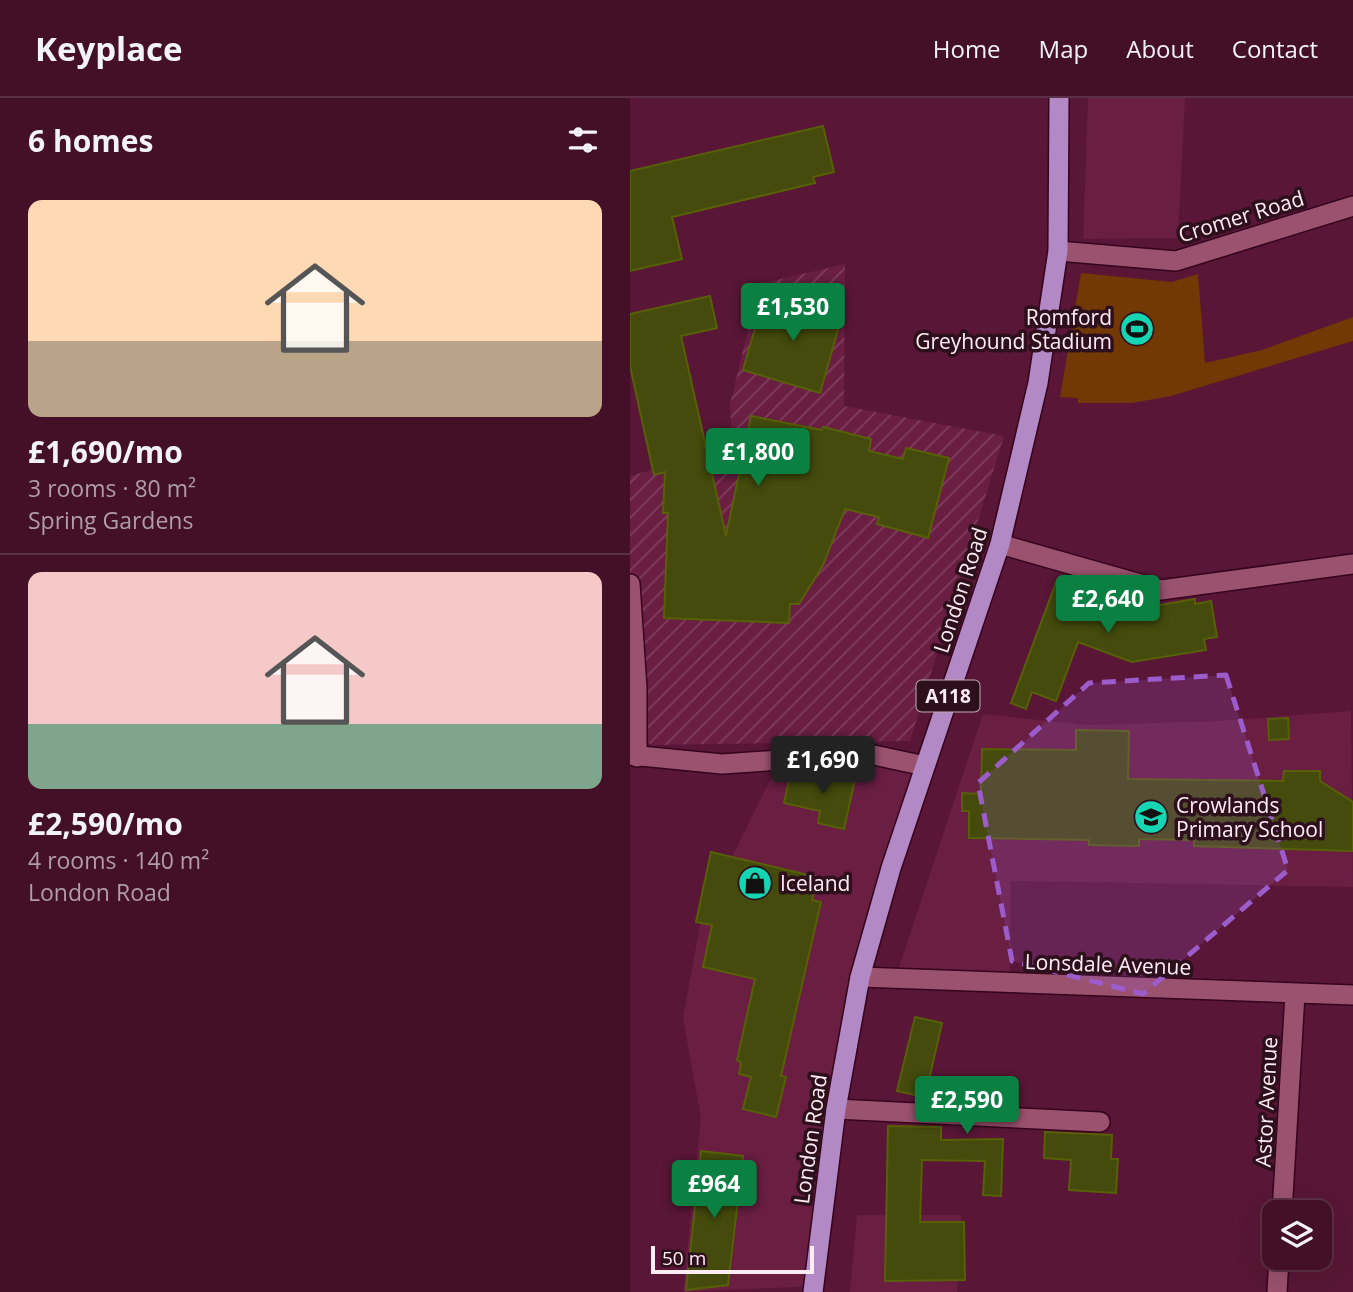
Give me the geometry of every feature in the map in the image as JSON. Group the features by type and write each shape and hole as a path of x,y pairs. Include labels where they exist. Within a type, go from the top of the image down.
{"main road":[{"name":"London Road","path":"813,1292 836,1110 860,977 878,907 1000,544 1038,383 1058,251 1059,98"}],"street":[{"name":"Cromer Road","path":"1058,251 1176,261 1353,206"},
{"path":"1000,544 1161,590 1353,564"},
{"path":"630,584 637,688 633,756 722,764 869,754 925,766"},
{"name":"Lonsdale Avenue","path":"860,977 1294,995 1353,995"},
{"name":"Astor Avenue","path":"1283,1200 1294,995"},
{"path":"836,1110 1100,1122"},
{"path":"1277,1292 1278,1270"}],"highlighted area":[{"path":"1226,675 1288,870 1143,994 1012,961 978,783 1089,683"}],"shaded area":[{"path":"1088,98 1185,98 1178,238 1083,239"},
{"path":"845,264 844,406 1004,436 910,741 652,745 630,732 630,476 732,448 730,404 759,284"},
{"name":"Romford Greyhound Stadium","path":"1081,273 1172,282 1198,274 1205,363 1262,350 1353,317 1353,341 1171,396 1132,403 1078,403 1078,398 1060,397"},
{"name":"Crowlands Primary School","path":"1351,711 1353,887 1011,881 1010,972 898,970 983,714 1088,725 1217,721"},
{"path":"780,760 925,766 874,920 814,1286 683,1292 701,1118 683,1018 701,919"},
{"path":"857,1215 961,1215 957,1292 850,1292"}],"building":[{"path":"823,126 834,172 813,177 815,183 672,217 682,259 630,271 630,171"},
{"path":"710,296 717,328 681,336 726,536 751,416 822,430 823,427 871,439 869,451 903,459 906,448 949,458 928,538 877,524 879,517 845,509 823,565 799,604 790,604 789,623 664,618 668,513 663,513 665,472 654,475 630,366 630,314"},
{"path":"764,297 811,310 813,303 843,312 820,393 743,370"},
{"path":"1057,580 1136,609 1195,599 1195,604 1211,601 1217,637 1204,639 1206,650 1132,662 1078,642 1056,701 1032,692 1026,709 1011,703"},
{"path":"1288,718 1289,739 1269,740 1268,719"},
{"path":"1076,730 1129,731 1128,779 1283,781 1284,771 1320,771 1320,781 1353,802 1353,851 1194,846 1194,840 1139,839 1139,846 1089,845 1089,840 969,838 969,811 962,811 962,793 981,794 982,749 1076,750"},
{"path":"815,770 855,779 844,829 818,823 820,811 784,803 790,775 813,780"},
{"path":"711,852 817,877 812,900 821,902 781,1076 786,1077 776,1117 743,1109 751,1077 739,1074 741,1063 737,1060 755,979 703,967 712,925 696,922"},
{"path":"915,1017 942,1023 925,1097 897,1091"},
{"path":"888,1126 941,1127 941,1140 1003,1139 1001,1196 983,1195 985,1161 922,1160 920,1222 964,1222 965,1280 885,1281"},
{"path":"1045,1132 1112,1135 1111,1159 1118,1159 1116,1193 1069,1190 1071,1160 1044,1158"},
{"path":"701,1151 743,1156 728,1285 686,1290"}],"place":[{"name":"Romford Greyhound Stadium","path":"1137,329"},
{"name":"Crowlands Primary School","path":"1151,817"},
{"name":"Iceland","path":"755,883"}]}
